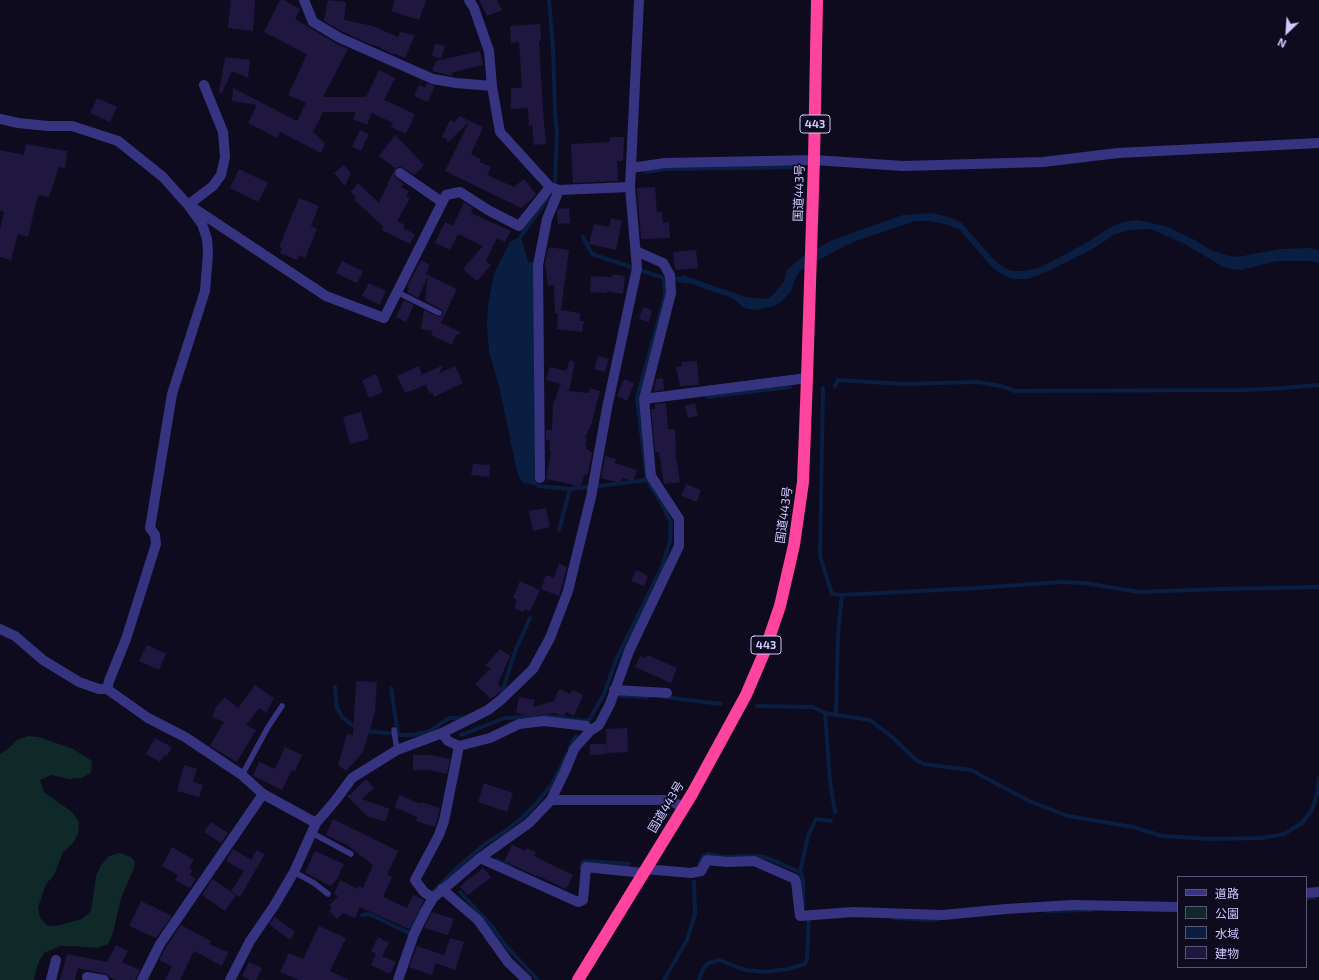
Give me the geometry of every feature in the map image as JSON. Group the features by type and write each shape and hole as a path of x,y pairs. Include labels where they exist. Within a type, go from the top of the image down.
{"highway":[{"name":"国道443号","path":"578,980 683,807 746,695 764,653 780,606 794,545 803,482 814,160 817,0"}],"street":[{"path":"304,0 312,22 340,38 433,79 456,83 492,86"},
{"path":"469,0 474,8 489,51 492,86 500,132 555,188"},
{"path":"230,980 250,942 294,872 316,823 352,778 396,745 442,734 488,710 502,699 533,669 550,638 568,591 591,497 607,408 637,268 630,187 640,0"},
{"path":"188,204 213,186 221,175 225,157 223,132 204,85"},
{"path":"0,120 18,123 72,126 118,141 163,177 188,204 202,224 207,239 208,254 205,291 172,394 150,528 155,535 156,544 126,639 107,689"},
{"path":"631,168 665,163 814,160 903,166 1043,162 1118,152 1319,143"},
{"path":"400,173 442,202"},
{"path":"188,204 326,296 384,318 446,195 460,192 488,210 519,226 555,188 630,187"},
{"path":"540,478 538,265 555,188"},
{"path":"398,980 414,934 433,898 480,858 529,823 551,800 574,749 590,731 599,725 610,704 629,651 679,546 679,519 651,476 644,399 671,293 670,275 663,263 636,251"},
{"path":"644,399 807,378"},
{"path":"0,629 15,636 43,660 78,682 99,689 107,689 148,718 185,737 242,775 263,794 316,823"},
{"path":"614,690 667,693"},
{"path":"442,734 448,742 459,746 490,738 519,724 544,721 586,726 590,731"},
{"path":"433,898 420,888 415,880 440,835 459,746"},
{"path":"142,980 160,944 263,794"},
{"path":"551,800 669,800 683,807"},
{"path":"480,858 578,902 583,900 586,867 691,873 701,871 707,860 754,862 795,879 800,916 853,912 943,915 1072,905 1177,907"},
{"path":"442,890 478,920 508,962 527,980"},
{"path":"1307,893 1319,892"},
{"path":"51,980 56,960"},
{"path":"87,977 104,980"}],"lane":[{"path":"397,292 439,313"},
{"path":"242,775 268,727 282,706"},
{"path":"394,730 396,745"},
{"path":"312,833 351,854"},
{"path":"294,872 314,883 328,894"}],"green space":[{"path":"28,736 39,737 73,749 92,761 91,773 81,778 69,779 51,775 40,780 44,792 72,812 79,822 78,834 72,844 63,852 54,875 46,884 38,907 40,918 48,926 60,925 82,919 91,911 96,876 101,865 109,856 120,853 131,857 135,862 134,868 121,898 113,933 108,944 97,948 60,946 44,953 38,963 34,980 0,980 0,754 17,740"}],"water":[{"path":"931,213 949,217 962,223 993,259 1003,267 1012,271 1035,269 1088,242 1107,229 1124,222 1137,220 1165,226 1195,240 1211,250 1225,255 1237,257 1281,249 1310,248 1319,250 1319,263 1312,261 1277,261 1241,270 1225,268 1185,244 1151,229 1129,230 1115,234 1093,249 1051,270 1028,279 1012,279 998,272 989,264 960,230 945,224 929,221 915,221 853,242 801,270 796,277 791,291 781,302 771,307 754,310 744,308 734,299 692,284 677,282 682,275 746,297 767,299 773,295 784,281 787,270 802,257 832,240 903,215"},
{"path":"521,236 528,262 534,262 535,477 538,481 538,486 522,482 517,472 500,390 489,351 487,327 488,305 494,274 510,242"}],"building":[{"path":"231,0 255,0 253,31 228,28"},
{"path":"280,0 284,0 300,9 295,19 348,49 323,97 366,97 379,70 395,78 384,100 415,114 406,134 391,127 393,123 372,113 367,125 353,119 356,112 323,112 314,130 311,128 314,131 313,133 317,135 325,144 321,153 280,132 277,138 248,123 257,105 232,101 233,88 297,121 306,103 288,95 307,54 264,32"},
{"path":"328,0 346,2 344,20 373,26 398,37 400,32 415,35 405,58 343,32 324,21"},
{"path":"395,0 426,0 419,20 391,11"},
{"path":"479,0 497,0 502,10 487,16"},
{"path":"540,24 541,41 539,41 546,144 534,145 532,125 529,126 528,108 511,109 511,88 522,88 519,42 511,43 510,26"},
{"path":"435,44 445,46 441,59 432,56"},
{"path":"480,51 483,65 453,72 452,76 432,71 436,61"},
{"path":"225,57 250,60 248,78 232,71 222,93 219,93"},
{"path":"427,83 435,86 428,102 414,96 419,85 425,88"},
{"path":"97,98 117,107 110,122 90,113"},
{"path":"459,116 483,127 471,154 481,159 480,162 491,167 487,175 514,187 524,179 536,194 521,208 445,171 469,122 447,143 447,139 442,137 450,120 455,122"},
{"path":"360,130 369,134 361,151 352,147"},
{"path":"395,135 424,165 414,175 401,167 397,167 394,172 396,178 404,184 401,187 409,191 406,196 410,198 397,221 405,225 403,228 415,234 410,244 382,230 383,226 354,200 356,198 351,192 358,183 379,203 395,168 379,156"},
{"path":"610,137 624,137 623,161 617,161 618,181 573,183 571,144 610,142"},
{"path":"26,144 67,151 65,168 59,167 49,197 38,195 28,237 18,234 11,260 0,257 0,229 4,212 0,211 0,150 24,155"},
{"path":"344,165 351,173 345,186 334,173"},
{"path":"239,169 268,183 258,202 230,188"},
{"path":"655,187 657,212 662,212 663,223 669,222 670,238 641,239 637,188"},
{"path":"299,198 319,206 311,226 317,229 305,258 299,255 297,260 280,253 282,248 279,247"},
{"path":"464,202 473,208 471,213 511,231 505,242 497,238 486,261 491,265 477,281 463,269 483,246 458,234 450,250 435,243 445,222 453,226"},
{"path":"569,208 570,223 558,224 558,209"},
{"path":"611,218 622,221 616,250 589,244 594,224 609,227"},
{"path":"548,247 569,250 561,310 580,313 580,321 584,321 582,332 557,329 558,314 555,313 554,285 548,286 545,264 548,248 550,249"},
{"path":"696,250 698,268 675,270 673,252"},
{"path":"421,260 430,265 426,274 457,289 441,323 460,332 459,335 457,334 452,345 431,335 433,331 421,329 424,310 439,317 442,316 443,313 441,309 425,301 428,276 418,298 407,292 409,288 407,287"},
{"path":"342,261 363,271 357,283 336,273"},
{"path":"613,274 625,276 623,294 607,291 607,293 590,292 591,276 612,277"},
{"path":"369,283 386,291 380,305 362,296"},
{"path":"404,300 414,305 406,322 396,317"},
{"path":"643,307 652,310 649,322 639,319"},
{"path":"598,356 609,359 605,372 594,369"},
{"path":"570,360 575,362 569,391 589,393 590,388 600,391 591,425 585,438 587,439 585,445 587,445 586,449 590,450 589,452 592,452 588,474 585,474 580,488 570,484 546,479 551,451 549,451 550,440 546,440 546,430 552,430 553,404 561,384 546,380 550,367 566,371"},
{"path":"697,361 699,385 680,386 676,367 682,366 681,362"},
{"path":"443,365 440,373 455,366 463,383 434,397 432,392 430,394 426,385 405,393 397,376 419,366 422,375"},
{"path":"376,374 383,392 369,398 362,380"},
{"path":"663,378 664,390 654,391 656,379"},
{"path":"624,379 634,383 627,401 617,396"},
{"path":"666,403 668,429 675,429 675,451 680,482 664,484 659,452 655,452 651,409 655,409 655,404"},
{"path":"695,403 698,416 688,418 685,406"},
{"path":"361,412 369,439 350,444 343,417"},
{"path":"605,456 616,459 615,463 637,470 633,481 622,478 621,483 601,478"},
{"path":"473,464 490,465 489,477 471,475"},
{"path":"686,484 701,490 697,502 681,496"},
{"path":"546,508 550,527 533,531 529,511"},
{"path":"559,564 567,567 559,596 541,589 546,575 554,578"},
{"path":"636,570 648,576 644,586 631,581"},
{"path":"520,581 540,590 530,612 525,609 523,612 514,608 517,600 513,598"},
{"path":"147,645 166,654 159,670 139,661"},
{"path":"500,649 510,656 498,684 503,689 491,699 475,684 491,668 485,666"},
{"path":"648,655 677,668 671,683 635,667 640,656 646,658"},
{"path":"356,681 377,682 375,712 363,752 346,771 338,765 347,734 353,735"},
{"path":"255,685 274,698 266,713 259,708 246,725 256,730 237,762 210,746 224,722 212,717 216,707 225,697 238,708"},
{"path":"559,689 570,694 572,690 583,695 574,716 566,712 564,717 555,713 533,716 516,713 519,697 535,700 533,707 554,701"},
{"path":"627,728 628,752 607,753 606,729"},
{"path":"155,738 172,747 167,756 165,755 160,762 146,754"},
{"path":"590,744 606,744 607,754 590,755"},
{"path":"285,747 302,755 295,771 292,770 282,790 253,776 259,762 275,769"},
{"path":"413,755 430,755 450,759 447,774 429,770 413,770"},
{"path":"184,765 197,769 193,782 203,785 199,797 177,791"},
{"path":"366,779 374,788 362,799 390,809 385,822 367,816 347,796 350,795"},
{"path":"484,783 513,793 507,812 478,802"},
{"path":"400,795 420,804 421,802 440,808 435,827 416,821 417,817 394,807"},
{"path":"333,819 398,851 387,875 392,877 383,897 407,908 413,895 424,900 409,929 360,907 355,918 343,913 337,919 329,911 332,908 329,906 338,896 334,894 340,880 358,889 359,886 363,888 373,865 347,845 326,835"},
{"path":"211,822 228,833 221,843 204,832"},
{"path":"512,845 525,851 527,848 536,852 534,856 573,875 566,889 504,861"},
{"path":"172,847 194,860 189,868 193,870 190,875 196,879 190,888 175,880 178,875 162,866"},
{"path":"233,849 251,860 257,850 265,854 240,897 231,891 244,871 226,861"},
{"path":"315,851 344,864 337,879 331,886 305,873"},
{"path":"483,868 491,877 468,895 460,887 470,877 471,878"},
{"path":"212,879 236,895 225,911 202,895"},
{"path":"141,901 172,916 156,938 129,926"},
{"path":"432,912 454,919 448,935 424,928"},
{"path":"275,917 295,932 290,940 269,924"},
{"path":"181,925 211,941 209,944 228,952 222,966 194,951 180,980 165,980 172,966 159,960"},
{"path":"319,926 346,938 330,971 349,980 299,980 280,972 289,953 303,959"},
{"path":"378,937 389,943 382,956 396,962 390,974 371,965 376,954 371,951"},
{"path":"450,938 464,942 455,970 436,963 432,975 409,967 417,946 444,955"},
{"path":"116,945 128,951 122,962 140,970 135,980 115,980 105,974 78,968 75,980 60,980 67,954 107,962"},
{"path":"249,962 262,968 256,980 250,980 242,976"}],"waterway":[{"path":"549,0 557,133 555,182"},
{"path":"645,172 665,169 802,167"},
{"path":"521,236 548,198"},
{"path":"583,237 592,254 664,278 684,279"},
{"path":"461,735 505,718 547,716 585,721 589,720 604,694 616,660 662,567 670,541 671,523 662,504 647,480 637,398 665,296 664,278"},
{"path":"835,386 838,380 903,384 978,382 1001,386 1015,391 1247,390 1319,385"},
{"path":"707,397 790,387"},
{"path":"823,388 820,556 832,594 842,595 977,588 1061,582 1084,583 1139,592 1319,587"},
{"path":"599,486 647,480"},
{"path":"538,486 570,489 587,487"},
{"path":"559,530 570,489"},
{"path":"836,714 838,634 842,595"},
{"path":"501,695 516,649 530,618"},
{"path":"335,687 337,708 343,718 359,728"},
{"path":"391,688 398,735 412,735 428,732 449,718 464,717"},
{"path":"621,696 647,697"},
{"path":"664,697 721,704"},
{"path":"757,706 813,707 825,713 870,720 892,737 915,759 923,764 971,770 1029,801 1068,816 1133,827 1162,836 1209,839 1262,838 1284,834 1302,823 1312,810 1317,794 1319,778"},
{"path":"825,713 830,781 835,812"},
{"path":"365,731 396,734"},
{"path":"570,747 576,736"},
{"path":"433,892 458,867 485,844 522,818 537,803 552,784 567,754"},
{"path":"800,872 808,836 816,819 831,821"},
{"path":"699,865 703,856 708,854 723,857 765,857 800,872 803,881 803,907"},
{"path":"497,860 511,867"},
{"path":"581,868 583,862 586,861 629,864"},
{"path":"664,980 687,940 695,914 694,882"},
{"path":"460,892 490,924 506,946 538,980"},
{"path":"1307,899 1316,897"},
{"path":"412,927 422,908"},
{"path":"1047,911 1091,910"},
{"path":"362,915 369,914 409,933"},
{"path":"699,980 703,969 708,963 719,960 745,970 766,972 788,969 805,964 807,959 809,918"},
{"path":"894,918 929,920 939,919"}]}
